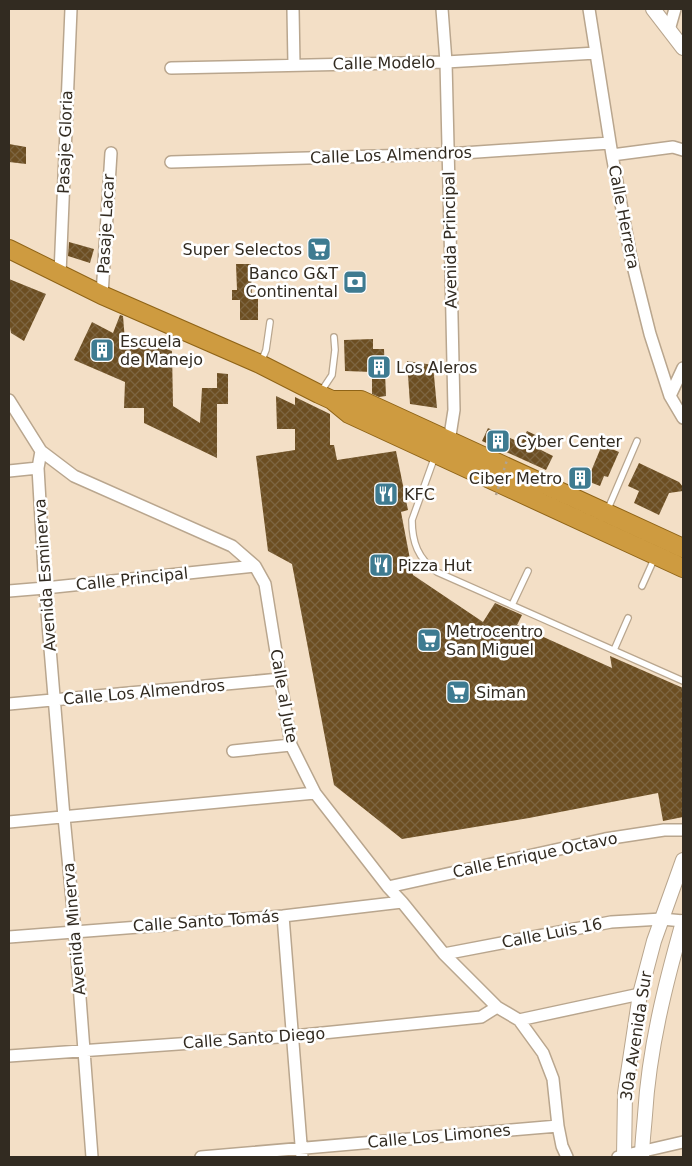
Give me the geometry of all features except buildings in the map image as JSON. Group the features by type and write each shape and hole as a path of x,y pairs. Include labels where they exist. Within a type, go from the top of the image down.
{"highway":[{"path":"9,249 102,295 260,364 326,397 349,414 443,448 606,512 683,548"},
{"path":"443,448 506,487 683,568"}],"street":[{"name":"Pasaje Gloria","path":"60,274 71,9"},
{"path":"293,9 294,65"},
{"name":"Avenida Principal","path":"442,9 446,62 454,410 443,448"},
{"name":"Calle Herrera","path":"589,9 612,155 631,258 647,325 670,396 683,418"},
{"path":"653,9 683,48"},
{"path":"669,30 675,9"},
{"name":"Calle Modelo","path":"171,68 446,62 596,53"},
{"name":"Calle Los Almendros","path":"171,162 448,154 610,143"},
{"path":"612,155 673,147 683,150"},
{"name":"Pasaje Lacar","path":"102,295 111,153"},
{"path":"670,396 683,368"},
{"name":"Calle al Jute","path":"9,400 41,451 74,476 232,546 255,566 265,584 291,745 315,793 388,887 444,954 497,1007 519,1020 543,1053 553,1079 558,1126 562,1146 567,1157"},
{"name":"Avenida Esminerva","path":"41,451 38,468 54,700"},
{"path":"9,470 38,468"},
{"name":"Calle Principal","path":"9,591 255,566"},
{"name":"Calle Los Almendros","path":"9,704 280,679"},
{"name":"Avenida Minerva","path":"54,700 85,1050 92,1157"},
{"path":"233,751 291,745"},
{"path":"9,822 315,793"},
{"name":"Calle Enrique Octavo","path":"388,887 605,839 664,830 683,830"},
{"name":"30a Avenida Sur","path":"622,1157 625,1093 640,994 654,941 683,860"},
{"name":"Calle Santo Tomás","path":"9,936 283,916 402,902"},
{"path":"283,916 302,1153"},
{"name":"Calle Luis 16","path":"444,954 611,922 662,919 683,921"},
{"name":"30a Avenida Sur","path":"642,1154 647,1083 655,1035 669,970 683,921"},
{"path":"519,1020 640,994"},
{"name":"Calle Santo Diego","path":"9,1056 293,1036 481,1017 497,1007"},
{"name":"Calle Los Limones","path":"202,1157 302,1153 558,1126"},
{"path":"622,1157 642,1154 683,1142"}],"lane":[{"path":"260,364 266,350 270,322"},
{"path":"326,397 332,375 335,350 334,337"},
{"path":"606,512 637,441"},
{"path":"443,448 412,520 412,529 418,551 427,566 436,572 683,681"},
{"path":"642,586 656,555"},
{"path":"512,605 528,571"},
{"path":"614,650 628,618"}],"path":[{"path":"496,495 507,460"}],"place":[{"name":"Super Selectos","path":"319,249"},
{"name":"Banco G&T Continental","path":"355,282"},
{"name":"Escuela de Manejo","path":"102,350"},
{"name":"Los Aleros","path":"379,367"},
{"name":"Cyber Center","path":"498,441"},
{"name":"Ciber Metro","path":"580,478"},
{"name":"KFC","path":"386,494"},
{"name":"Pizza Hut","path":"381,565"},
{"name":"Metrocentro San Miguel","path":"429,640"},
{"name":"Siman","path":"458,692"}]}
